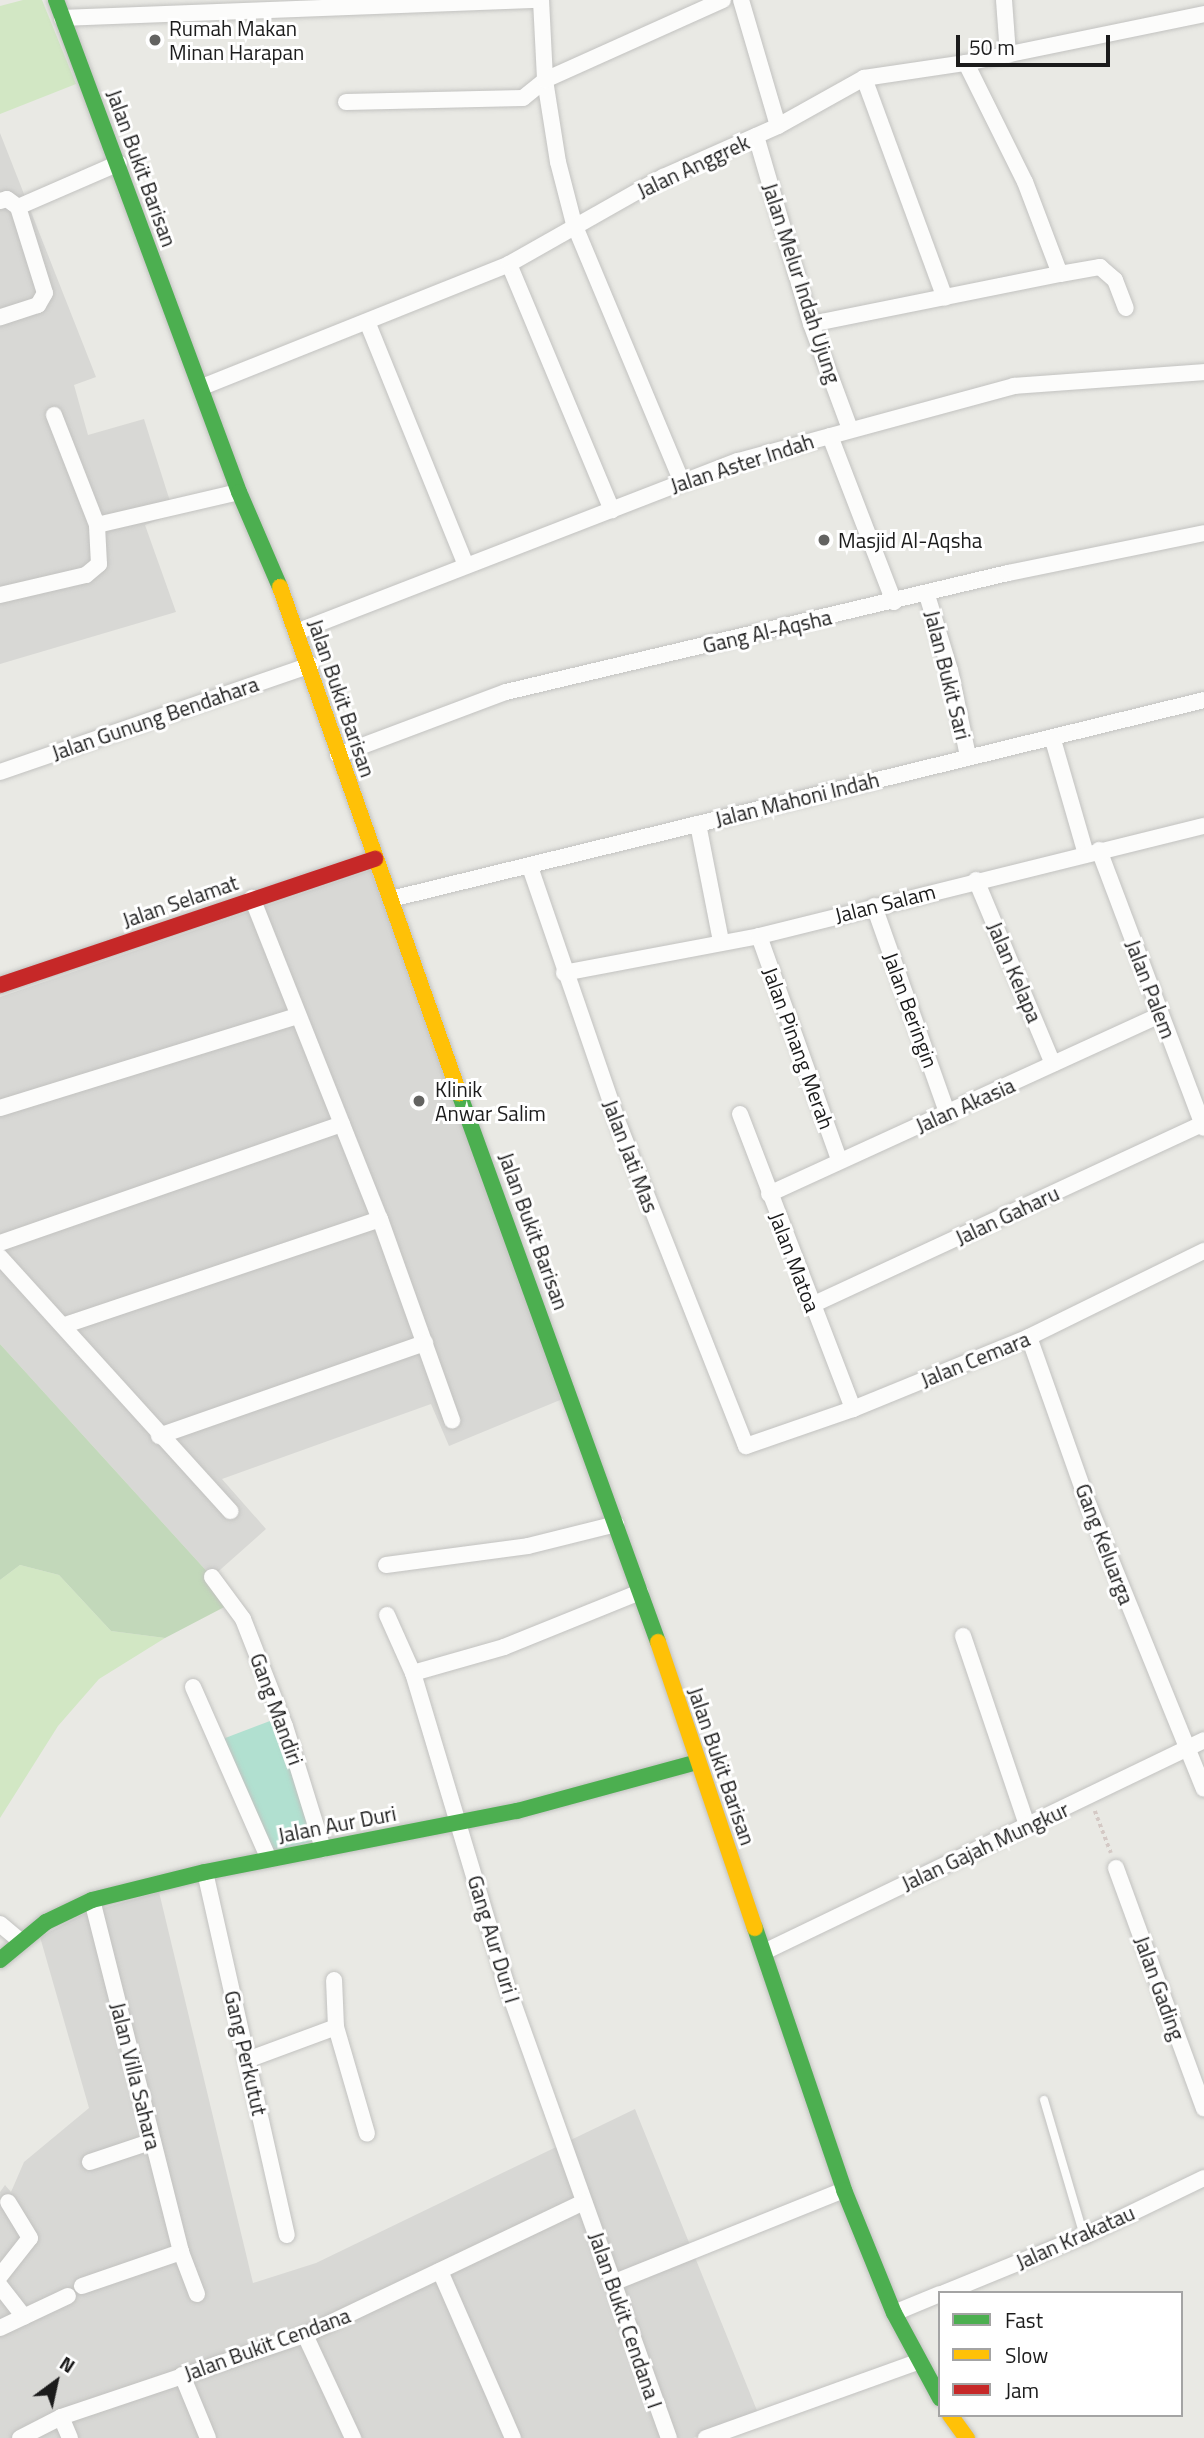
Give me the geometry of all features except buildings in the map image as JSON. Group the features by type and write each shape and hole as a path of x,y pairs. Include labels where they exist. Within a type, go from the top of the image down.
{"main road":[{"name":"Jalan Bukit Barisan","path":"55,0 119,163 239,492 299,631 338,755 616,1524 697,1762 766,1951 844,2190 894,2313 917,2362 938,2395"},
{"name":"Jalan Selamat","path":"0,985 375,859"},
{"name":"Jalan Aur Duri","path":"0,1960 46,1922 92,1900 268,1858 323,1850 461,1822 697,1762"},
{"path":"951,2417 967,2438"}],"street":[{"path":"62,18 257,4 539,0 545,80 558,162 574,224 681,480"},
{"path":"346,102 523,98 545,80 723,0"},
{"path":"741,0 779,126"},
{"path":"1004,0 1008,55"},
{"name":"Jalan Anggrek","path":"202,387 368,324 509,264 574,224 779,126 864,78 966,63 1204,14"},
{"path":"966,63 1025,182 1060,274"},
{"path":"864,78 945,298"},
{"name":"Jalan Melur Indah Ujung","path":"756,136 811,324 850,429"},
{"path":"18,207 119,163"},
{"path":"0,201 10,200 18,207 45,293 38,305 0,317"},
{"path":"509,264 612,510"},
{"path":"811,324 1100,267 1115,280 1126,308"},
{"path":"368,324 465,563"},
{"name":"Jalan Aster Indah","path":"299,631 465,563 612,510 681,480 850,429 1014,386 1204,372"},
{"path":"0,596 86,575 99,564 97,525 54,415"},
{"path":"830,436 894,602"},
{"path":"97,525 239,492"},
{"name":"Gang Al-Aqsha","path":"338,755 506,692 928,595 1008,573 1204,533"},
{"name":"Jalan Bukit Sari","path":"928,595 950,670 968,756"},
{"name":"Jalan Gunung Bendahara","path":"0,772 311,665"},
{"name":"Jalan Mahoni Indah","path":"391,900 968,756 1053,740 1204,700"},
{"name":"Jalan Palem","path":"1053,740 1093,852 1203,1126"},
{"path":"698,824 722,941"},
{"name":"Jalan Salam","path":"564,973 759,936 976,880 1204,827"},
{"name":"Jalan Jati Mas","path":"530,867 564,973 740,1442"},
{"name":"Jalan Kelapa","path":"976,880 1054,1065"},
{"path":"253,898 380,1219 452,1420"},
{"name":"Jalan Beringin","path":"874,906 948,1115"},
{"name":"Jalan Pinang Merah","path":"759,936 839,1159"},
{"name":"Jalan Akasia","path":"769,1194 839,1159 948,1115 1160,1015"},
{"path":"0,1108 298,1016"},
{"name":"Jalan Matoa","path":"740,1114 853,1409"},
{"path":"0,1243 342,1124"},
{"name":"Jalan Gaharu","path":"812,1305 1203,1126"},
{"path":"65,1325 380,1219"},
{"name":"Jalan Cemara","path":"740,1442 751,1447 853,1409 1029,1337 1204,1251"},
{"path":"0,1257 65,1325 159,1436 230,1511"},
{"name":"Gang Keluarga","path":"1029,1337 1185,1749 1204,1789"},
{"path":"159,1436 425,1343"},
{"path":"386,1565 528,1546 616,1524"},
{"name":"Gang Mandiri","path":"212,1577 243,1619 285,1726 323,1850"},
{"path":"413,1673 503,1647 640,1592"},
{"name":"Gang Aur Duri I","path":"387,1615 413,1673 461,1822 506,1983 584,2202"},
{"path":"964,1636 1027,1825"},
{"path":"193,1687 268,1858"},
{"name":"Jalan Gajah Mungkur","path":"766,1951 1027,1825 1090,1798 1204,1741"},
{"name":"Jalan Gading","path":"1116,1868 1204,2108"},
{"name":"Gang Perkutut","path":"205,1872 287,2235"},
{"name":"Jalan Villa Sahara","path":"92,1900 181,2252 197,2294"},
{"path":"0,1924 20,1941"},
{"path":"334,1980 336,2027 367,2134"},
{"path":"247,2060 336,2027"},
{"path":"90,2162 153,2141"},
{"name":"Jalan Krakatau","path":"949,2291 1084,2236 1204,2178"},
{"path":"615,2282 844,2190"},
{"path":"0,2276 30,2238 8,2202"},
{"name":"Jalan Bukit Cendana","path":"20,2438 61,2417 305,2335 584,2202"},
{"name":"Jalan Bukit Cendana I","path":"584,2202 669,2438"},
{"path":"82,2286 181,2252"},
{"path":"440,2271 513,2438"},
{"path":"0,2286 24,2317"},
{"path":"0,2328 68,2295"},
{"name":"Jalan Krakatau","path":"894,2313 938,2296"},
{"path":"305,2335 353,2438"},
{"path":"706,2438 917,2362"},
{"path":"183,2375 208,2438"},
{"path":"61,2417 70,2438"}],"lane":[{"path":"1044,2100 1084,2236"}],"path":[{"path":"1090,1798 1116,1868"}],"shaded area":[{"path":"0,133 96,377 74,385 88,435 144,419 174,514 145,525 176,612 0,664"},
{"path":"371,870 565,1398 449,1446 431,1404 222,1479 266,1529 212,1577 0,1344 0,997"},
{"path":"159,1892 253,2283 316,2263 635,2109 758,2413 693,2438 0,2438 0,2192 5,2185 11,2192 24,2162 89,2108 40,1937 83,1914"}],"green space":[{"path":"23,0 42,0 76,84 0,114 0,6"},
{"path":"0,1344 212,1577 232,1603 165,1638 111,1631 59,1575 20,1565 0,1580"},
{"path":"20,1565 59,1575 111,1631 165,1638 99,1679 58,1726 0,1818 0,1580"},
{"path":"278,1718 317,1840 268,1855 220,1740"}],"traffic: fast":[{"path":"56,0 239,492 280,587"},
{"path":"459,1093 658,1642"},
{"path":"0,1960 46,1922 92,1900 205,1872 517,1811 697,1762"},
{"path":"755,1928 844,2190 894,2313 938,2394"}],"traffic: slow":[{"path":"280,587 459,1093"},
{"path":"658,1642 755,1928"},
{"path":"951,2417 967,2438"}],"traffic: jam":[{"path":"0,985 375,859"}],"place":[{"name":"Rumah Makan Minan Harapan","path":"155,40"},
{"name":"Masjid Al-Aqsha","path":"824,540"},
{"name":"Klinik Anwar Salim","path":"419,1101"}]}
